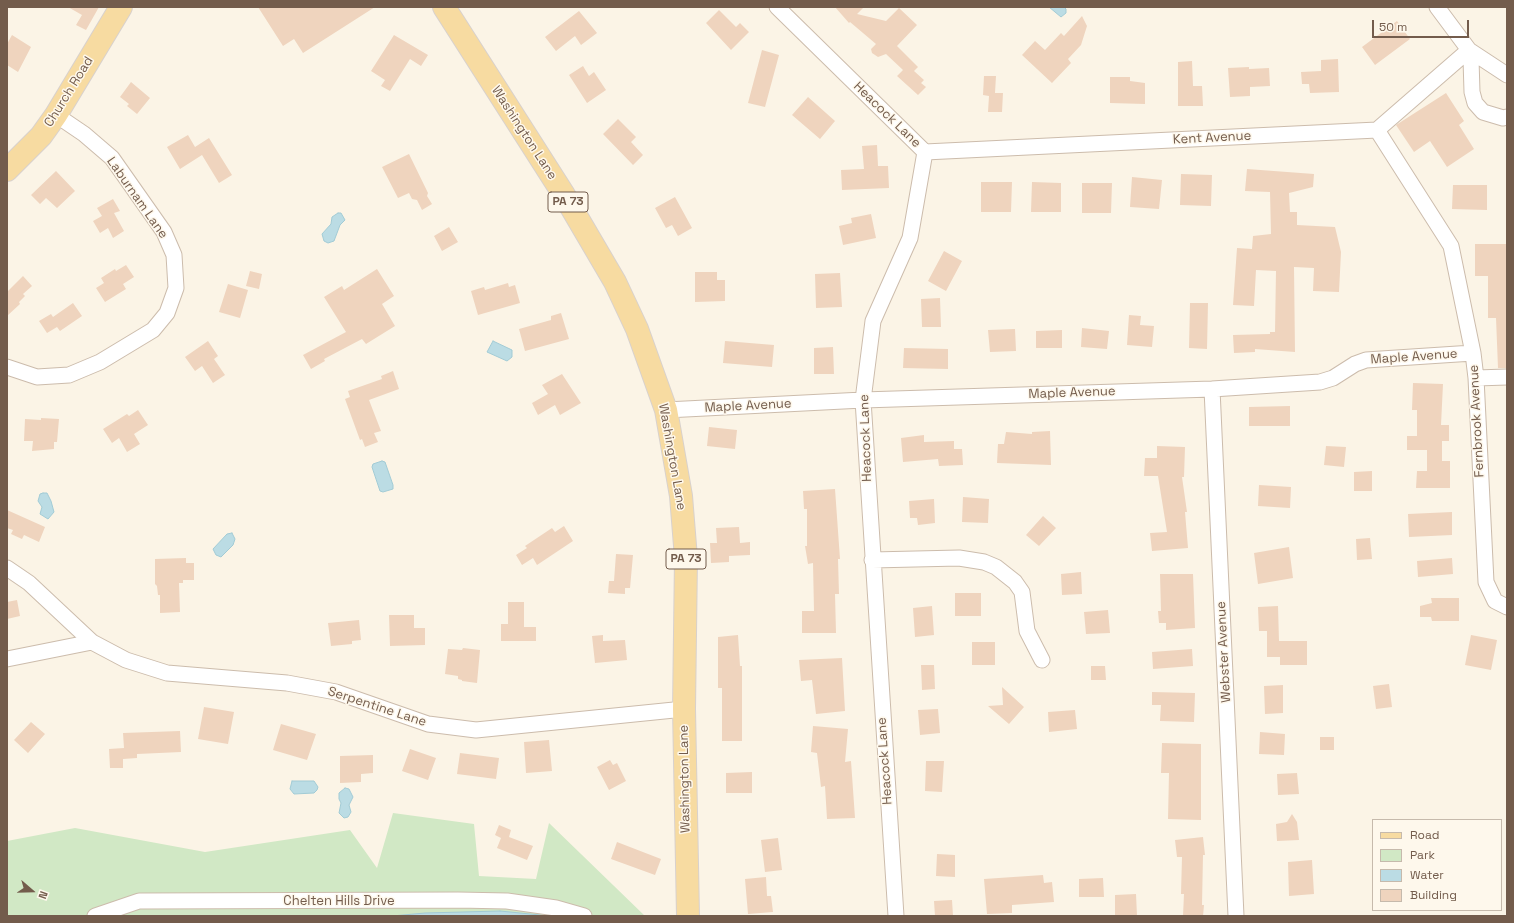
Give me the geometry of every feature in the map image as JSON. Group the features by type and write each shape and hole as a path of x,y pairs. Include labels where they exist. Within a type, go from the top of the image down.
{"main road":[{"name":"Church Road","path":"7,170 41,136 56,115 121,7"},
{"name":"Washington Lane","path":"444,7 564,196 615,282 637,329 666,410 681,496 686,558 684,709 688,916"}],"street":[{"name":"Heacock Lane","path":"777,7 925,152 910,238 873,321 863,400 872,560 896,916"},
{"path":"1437,7 1469,50 1472,59 1472,92 1475,103 1483,112 1503,118 1507,116"},
{"path":"1469,50 1507,75"},
{"path":"1377,130 1469,50"},
{"name":"Laburnam Lane","path":"7,367 37,377 69,375 100,362 153,330 167,313 176,288 174,255 164,232 112,158 84,134 56,115"},
{"name":"Kent Avenue","path":"925,152 1377,130"},
{"name":"Fernbrook Avenue","path":"1377,130 1451,246 1473,353 1476,378 1486,582 1495,601 1507,607"},
{"name":"Maple Avenue","path":"666,410 863,400 1212,389 1320,382 1333,378 1355,364 1366,360 1473,353"},
{"path":"1476,378 1507,377"},
{"name":"Webster Avenue","path":"1212,389 1236,916"},
{"path":"872,560 959,558 984,562 996,567 1015,582 1022,592 1027,631 1042,660"},
{"name":"Serpentine Lane","path":"7,568 29,584 92,642 126,660 167,673 287,683 336,692 428,724 476,730 684,709"},
{"path":"7,659 92,642"},
{"name":"Chelten Hills Drive","path":"95,916 139,901 450,900 506,901 556,908 584,916"}],"green space":[{"path":"393,813 474,824 479,876 536,879 549,823 645,916 7,916 7,841 75,828 205,852 350,830 377,868"}],"water":[{"path":"1049,7 1064,7 1066,9 1066,13 1061,17"},
{"path":"338,213 341,213 345,220 340,225 334,241 328,243 324,241 322,234 331,224 332,217"},
{"path":"493,341 512,350 512,357 507,361 487,352"},
{"path":"382,461 385,462 393,485 393,489 383,492 380,491 372,467 373,464"},
{"path":"47,493 54,512 48,519 40,514 42,507 38,501 40,494"},
{"path":"232,533 235,539 233,545 221,557 216,555 213,549 227,534"},
{"path":"292,781 314,781 318,787 314,793 294,794 290,789"},
{"path":"345,788 349,789 353,797 349,805 351,812 348,817 344,818 339,813 341,803 339,793"},
{"path":"500,911 550,916 392,916 425,913"}],"building":[{"path":"68,7 99,7 86,30 76,25 82,15"},
{"path":"258,7 375,7 303,53 294,39 283,46"},
{"path":"835,7 864,7 857,14 886,21 899,8 917,25 897,46 918,67 914,71 924,80 921,83 926,87 918,95 897,76 903,70 886,54 878,57 872,53 871,49 876,44 850,22 849,23"},
{"path":"719,10 736,27 740,23 749,32 731,50 706,23"},
{"path":"579,11 597,33 581,45 575,36 556,51 545,37"},
{"path":"1082,16 1087,26 1081,45 1068,59 1071,63 1052,83 1022,55 1035,41 1045,50 1061,33 1064,36"},
{"path":"1397,21 1410,39 1375,65 1362,47"},
{"path":"12,35 31,47 18,72 7,65 7,44"},
{"path":"394,35 428,55 421,66 410,59 390,91 381,86 385,80 371,71"},
{"path":"762,50 779,55 765,107 748,103"},
{"path":"1338,59 1339,92 1310,93 1309,84 1302,84 1301,72 1321,71 1321,60"},
{"path":"1192,61 1193,86 1202,86 1203,106 1178,106 1178,62"},
{"path":"583,66 589,76 594,72 606,90 587,103 569,75"},
{"path":"1249,67 1249,69 1269,68 1270,86 1250,87 1250,96 1230,97 1228,68"},
{"path":"984,76 996,76 995,93 1003,93 1002,112 988,112 989,96 983,95"},
{"path":"1110,77 1130,77 1130,81 1145,83 1145,104 1110,103"},
{"path":"131,82 150,98 137,114 127,106 129,104 120,97"},
{"path":"1446,93 1464,121 1459,125 1474,149 1447,167 1430,141 1414,152 1396,125"},
{"path":"808,97 835,121 820,139 792,115"},
{"path":"618,119 636,137 631,142 643,155 633,165 603,134"},
{"path":"188,135 195,147 209,138 232,175 219,183 202,155 180,169 167,147"},
{"path":"877,145 878,166 888,166 889,188 842,190 841,170 864,169 862,146"},
{"path":"409,154 432,204 422,210 417,200 412,199 409,193 398,198 382,167"},
{"path":"1247,169 1314,174 1313,187 1289,193 1290,212 1297,212 1297,225 1335,227 1341,252 1339,292 1313,291 1314,268 1294,267 1295,352 1255,349 1255,352 1234,353 1233,335 1270,334 1270,332 1275,332 1276,271 1256,270 1254,306 1233,305 1237,248 1252,249 1253,236 1271,234 1270,192 1245,191"},
{"path":"56,171 75,191 57,208 46,198 40,204 31,195"},
{"path":"1181,174 1212,175 1211,206 1180,205"},
{"path":"1132,177 1162,180 1159,209 1130,207"},
{"path":"981,182 1012,182 1011,212 981,212"},
{"path":"1032,182 1061,183 1061,212 1031,212"},
{"path":"1082,183 1112,183 1111,213 1082,213"},
{"path":"1453,185 1487,185 1487,210 1452,209"},
{"path":"675,197 692,228 678,236 672,225 666,228 655,208"},
{"path":"113,199 120,211 114,213 124,231 113,238 108,228 100,233 93,221 102,216 97,208"},
{"path":"871,214 876,238 843,245 839,226 852,223 851,218"},
{"path":"449,227 458,242 442,251 434,236"},
{"path":"1475,244 1507,244 1507,368 1498,368 1496,318 1488,318 1488,276 1475,276"},
{"path":"944,251 962,261 946,291 928,281"},
{"path":"126,265 134,277 123,284 126,289 105,302 96,288 104,283 101,278 115,269 116,271"},
{"path":"377,269 394,296 382,304 395,326 366,344 362,339 324,359 325,361 311,369 303,355 346,332 324,297 342,286 344,290"},
{"path":"250,271 262,274 259,289 246,286"},
{"path":"695,272 717,272 717,280 725,280 725,301 695,302"},
{"path":"840,273 842,307 816,308 815,274"},
{"path":"23,276 32,286 23,294 25,296 19,302 20,304 7,316 7,292"},
{"path":"508,283 509,287 515,285 520,303 478,315 471,291 484,287 485,290"},
{"path":"228,284 248,290 240,318 219,312"},
{"path":"940,298 941,327 922,327 921,299"},
{"path":"73,303 82,316 60,331 57,327 47,333 39,321 51,314 53,317"},
{"path":"1190,303 1208,303 1207,349 1189,348"},
{"path":"561,313 569,339 525,351 519,329 551,320 551,316"},
{"path":"1129,315 1141,316 1140,325 1154,326 1152,347 1127,345"},
{"path":"1082,328 1109,331 1107,349 1081,347"},
{"path":"1015,329 1016,351 990,352 988,330"},
{"path":"1062,330 1062,348 1036,348 1036,331"},
{"path":"208,341 218,356 214,359 225,375 213,383 202,366 195,371 185,357"},
{"path":"725,341 774,345 772,367 723,363"},
{"path":"833,347 834,374 814,374 814,348"},
{"path":"904,348 948,349 948,369 903,368"},
{"path":"393,371 399,389 369,400 381,431 374,433 378,442 365,447 362,439 360,440 345,399 350,397 348,391 382,379 381,376"},
{"path":"562,374 581,403 560,415 555,405 538,415 532,403 548,394 542,385"},
{"path":"1413,383 1443,384 1441,425 1449,425 1449,441 1442,441 1442,461 1450,461 1450,488 1416,488 1417,471 1427,471 1427,450 1407,450 1407,436 1417,436 1417,410 1412,410"},
{"path":"1290,406 1290,426 1249,426 1249,407"},
{"path":"138,410 148,425 134,434 140,444 127,452 119,438 112,443 103,429 127,414 129,416"},
{"path":"41,418 59,419 57,442 54,442 54,449 32,451 33,441 24,441 25,419 41,420"},
{"path":"709,427 737,430 735,449 707,446"},
{"path":"1050,431 1051,465 997,463 998,444 1004,444 1006,432 1032,434 1032,432"},
{"path":"924,435 924,442 954,441 954,449 962,449 963,465 939,466 938,459 903,462 901,438"},
{"path":"1157,446 1185,447 1184,477 1182,477 1187,512 1185,512 1188,548 1152,551 1150,533 1167,532 1158,476 1144,476 1145,458 1157,458"},
{"path":"1326,446 1346,447 1344,467 1324,465"},
{"path":"1372,471 1372,491 1354,491 1354,472"},
{"path":"1259,485 1291,487 1290,508 1258,506"},
{"path":"835,489 840,559 838,559 839,594 835,594 836,633 802,633 802,611 814,611 813,563 808,564 805,546 807,546 807,509 804,509 803,491"},
{"path":"963,497 989,499 988,523 962,522"},
{"path":"934,499 935,523 918,525 917,518 910,518 909,501"},
{"path":"7,510 45,527 39,542 24,535 22,539 11,534 13,530 7,528"},
{"path":"1452,512 1452,535 1409,537 1408,514"},
{"path":"1043,516 1056,528 1039,546 1026,535"},
{"path":"564,526 573,541 537,565 533,558 522,565 516,555 527,548 525,546 552,528 555,532"},
{"path":"739,527 740,543 750,542 750,555 729,556 729,562 711,563 710,543 717,543 716,528"},
{"path":"1370,538 1372,559 1357,560 1356,539"},
{"path":"1289,547 1293,578 1258,584 1254,553"},
{"path":"616,554 633,555 630,588 625,588 625,594 608,593 609,581 614,581"},
{"path":"186,558 186,563 194,563 194,580 183,580 183,583 179,583 180,612 160,613 160,595 158,595 157,586 155,584 155,559"},
{"path":"1452,558 1453,574 1418,577 1417,561"},
{"path":"1081,572 1082,594 1062,595 1061,574"},
{"path":"1160,574 1193,574 1195,628 1166,630 1166,623 1159,623 1158,611 1161,611"},
{"path":"955,593 981,593 981,616 955,616"},
{"path":"1431,598 1459,598 1459,621 1432,621 1431,617 1420,617 1420,606 1432,603"},
{"path":"17,600 20,616 7,619 7,602"},
{"path":"508,602 524,602 524,627 536,627 536,641 501,641 501,624 508,624"},
{"path":"932,606 934,635 915,637 913,608"},
{"path":"1278,606 1279,641 1307,641 1307,665 1280,665 1280,657 1267,657 1267,631 1259,631 1258,607"},
{"path":"1108,610 1110,633 1086,634 1084,612"},
{"path":"389,615 414,615 414,628 425,628 425,645 390,646"},
{"path":"359,620 361,640 352,641 352,644 331,646 328,623"},
{"path":"603,635 603,641 625,640 627,660 595,663 592,636"},
{"path":"738,635 740,666 742,666 742,741 722,741 722,688 718,688 718,637"},
{"path":"1471,635 1497,640 1491,670 1465,665"},
{"path":"972,642 995,642 995,665 972,665"},
{"path":"463,648 480,650 477,683 462,681 458,679 458,676 445,674 448,649 462,650"},
{"path":"1192,649 1193,666 1153,669 1152,652"},
{"path":"842,658 845,711 816,714 812,680 801,681 799,660"},
{"path":"921,665 934,665 935,689 922,690"},
{"path":"1091,666 1105,666 1106,680 1091,680"},
{"path":"1389,684 1392,707 1376,709 1373,686"},
{"path":"1283,685 1283,713 1265,714 1264,686"},
{"path":"1002,687 1024,707 1009,724 988,706 1003,705"},
{"path":"1152,692 1195,693 1194,722 1160,721 1161,705 1152,705"},
{"path":"204,707 234,712 228,744 198,739"},
{"path":"938,709 940,733 920,735 918,710"},
{"path":"1075,710 1077,729 1049,732 1048,712"},
{"path":"31,722 45,734 28,753 14,740"},
{"path":"281,724 316,734 307,760 273,750"},
{"path":"813,726 848,729 845,762 851,761 855,818 827,819 825,786 821,787 817,753 811,752"},
{"path":"180,731 181,752 137,754 137,758 123,759 123,768 110,768 109,749 124,748 123,733"},
{"path":"1260,732 1285,734 1284,755 1259,754"},
{"path":"1320,737 1334,737 1334,750 1320,750"},
{"path":"549,740 552,771 526,773 524,742"},
{"path":"1162,743 1201,744 1201,820 1168,819 1169,773 1161,773"},
{"path":"410,749 436,758 428,780 402,771"},
{"path":"460,753 499,758 496,779 457,774"},
{"path":"373,755 373,773 361,774 361,782 340,783 340,756"},
{"path":"610,760 613,765 617,763 626,781 609,790 597,767"},
{"path":"926,761 944,761 942,792 925,791"},
{"path":"752,772 752,793 726,793 726,773"},
{"path":"1297,773 1299,794 1278,795 1277,774"},
{"path":"1292,814 1297,822 1299,840 1277,841 1276,824 1287,822"},
{"path":"499,825 511,830 509,837 533,846 527,860 497,848 501,838 495,835"},
{"path":"1203,837 1205,855 1203,855 1203,916 1183,916 1184,894 1181,894 1182,857 1177,857 1175,840"},
{"path":"778,838 782,870 765,872 761,840"},
{"path":"617,842 661,859 655,875 611,859"},
{"path":"937,854 955,855 955,877 936,876"},
{"path":"1312,860 1314,894 1289,896 1288,862"},
{"path":"1043,875 1044,883 1052,882 1054,902 1012,905 1012,913 987,914 984,879"},
{"path":"766,877 767,896 771,896 773,912 748,914 745,879"},
{"path":"1103,878 1104,897 1079,897 1079,879"},
{"path":"1136,894 1137,916 1115,916 1115,895"},
{"path":"952,900 953,916 935,916 934,901"}]}
